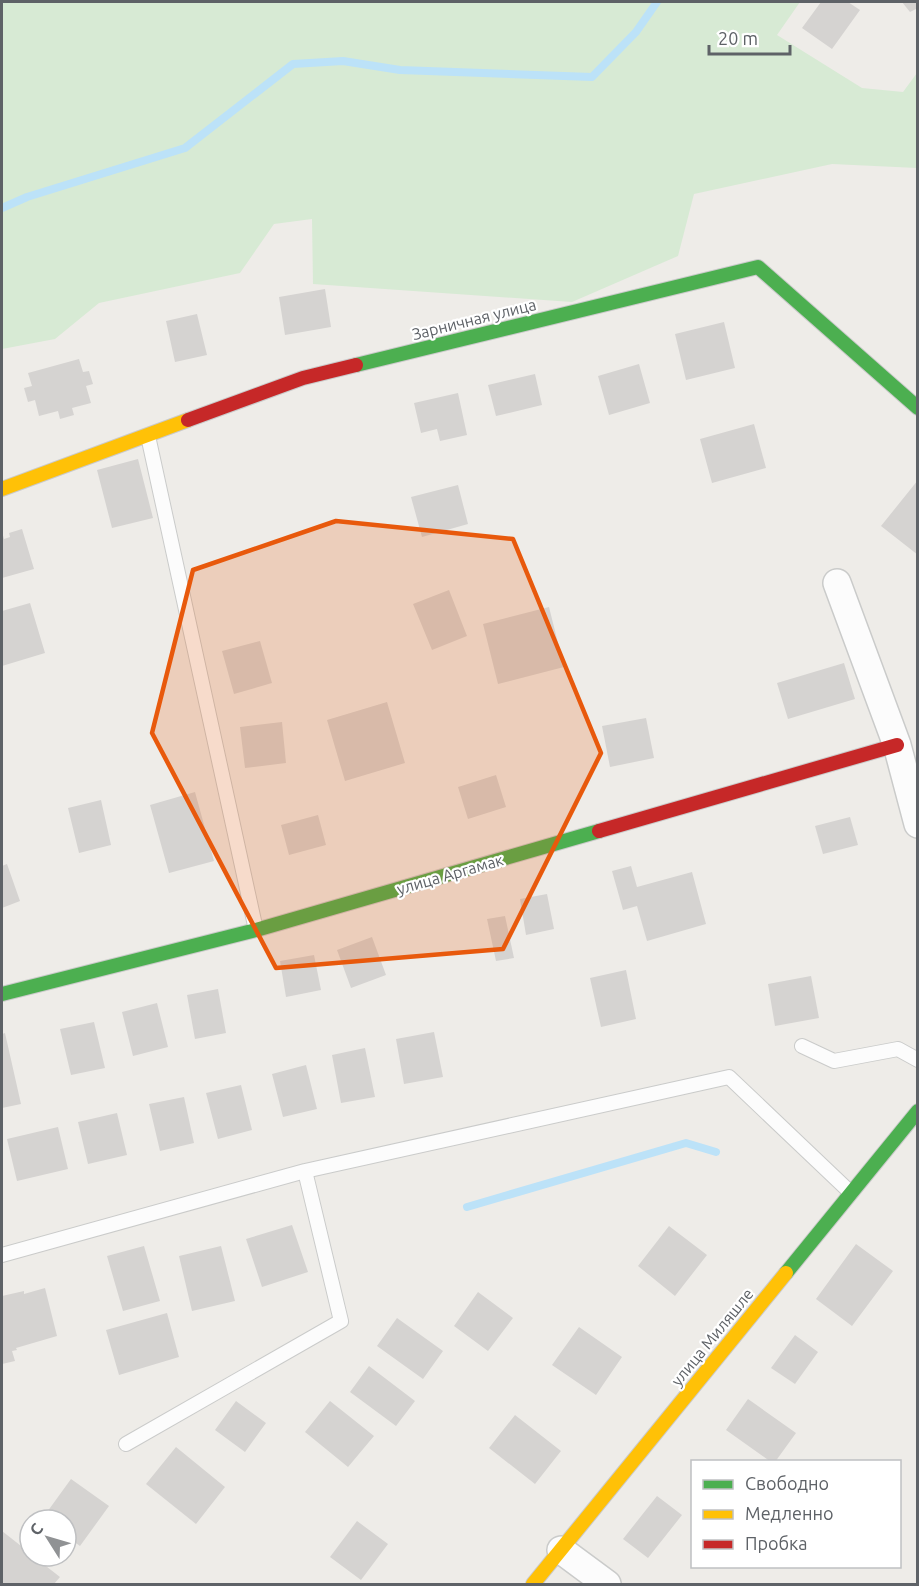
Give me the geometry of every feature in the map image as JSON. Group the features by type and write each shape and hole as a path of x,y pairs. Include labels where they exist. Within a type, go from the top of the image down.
{"street":[{"name":"Зарничная улица","path":"2,489 303,378 758,267 918,408"},
{"path":"837,583 897,746 918,824"},
{"name":"улица Аргамак","path":"2,994 256,930 897,746"},
{"name":"улица Миляшле","path":"533,1584 918,1111"},
{"path":"561,1550 607,1584"}],"lane":[{"path":"148,436 256,930"},
{"path":"801,1046 834,1061 898,1048 918,1059"},
{"path":"2,1255 305,1171 729,1077 851,1193"},
{"path":"126,1444 341,1321 305,1171"}],"highlighted area":[{"path":"336,521 513,539 601,753 503,949 276,968 152,733 193,570"}],"green space":[{"path":"2,2 800,2 777,35 862,88 903,92 917,73 917,168 832,164 694,194 678,256 572,302 313,284 312,219 274,224 240,273 99,303 55,339 2,349"}],"building":[{"path":"821,2 848,2 860,10 832,49 802,28"},
{"path":"902,2 918,2 918,8 910,12"},
{"path":"325,289 331,327 285,335 279,297"},
{"path":"197,314 207,355 175,362 166,321"},
{"path":"724,322 735,368 686,380 675,334"},
{"path":"79,359 83,372 89,371 93,384 86,386 91,403 72,408 74,415 60,419 58,411 39,416 35,400 28,402 24,388 32,386 28,373"},
{"path":"639,364 650,403 609,415 598,376"},
{"path":"535,374 542,405 496,416 488,385"},
{"path":"458,393 467,435 440,441 437,429 421,433 414,403"},
{"path":"754,424 766,468 712,483 700,439"},
{"path":"138,459 153,518 112,528 97,470"},
{"path":"918,480 918,555 881,526"},
{"path":"458,485 468,524 422,537 411,497"},
{"path":"22,529 34,569 2,578 2,532 4,539 10,537 9,533"},
{"path":"449,590 467,636 432,650 413,604"},
{"path":"30,603 45,653 2,666 2,611"},
{"path":"549,607 564,667 498,684 483,624"},
{"path":"260,641 272,683 234,694 222,651"},
{"path":"844,663 855,699 788,719 777,683"},
{"path":"387,702 405,763 345,781 327,720"},
{"path":"646,718 654,758 610,767 602,726"},
{"path":"282,722 286,763 245,768 240,727"},
{"path":"496,775 506,807 468,819 458,787"},
{"path":"195,792 214,861 169,873 150,805"},
{"path":"101,800 111,845 79,853 68,808"},
{"path":"318,815 326,845 289,855 281,825"},
{"path":"850,817 858,845 823,854 815,826"},
{"path":"7,864 20,901 2,908 2,866"},
{"path":"631,866 637,887 692,872 706,924 647,941 637,906 623,910 612,871"},
{"path":"547,894 554,929 526,935 520,899"},
{"path":"505,916 514,958 496,961 487,919"},
{"path":"372,937 386,975 351,988 337,950"},
{"path":"314,955 321,990 286,997 280,961"},
{"path":"626,970 636,1019 601,1027 590,978"},
{"path":"811,976 819,1018 775,1026 768,984"},
{"path":"218,989 226,1033 195,1039 187,995"},
{"path":"157,1003 168,1047 133,1056 122,1012"},
{"path":"94,1022 105,1068 71,1075 60,1029"},
{"path":"434,1032 443,1077 404,1084 396,1039"},
{"path":"5,1033 21,1104 2,1108 2,1034"},
{"path":"365,1048 375,1097 341,1103 332,1055"},
{"path":"306,1065 317,1109 283,1117 272,1074"},
{"path":"241,1085 252,1130 218,1139 206,1093"},
{"path":"184,1097 194,1143 160,1151 149,1104"},
{"path":"117,1113 127,1155 88,1164 78,1122"},
{"path":"58,1127 68,1169 17,1181 7,1139"},
{"path":"292,1225 308,1272 262,1287 246,1239"},
{"path":"669,1226 707,1255 675,1296 638,1266"},
{"path":"856,1244 893,1271 852,1326 816,1299"},
{"path":"144,1246 160,1301 123,1311 107,1256"},
{"path":"221,1246 235,1301 192,1311 179,1256"},
{"path":"45,1288 57,1336 16,1348 17,1350 12,1351 15,1361 2,1364 2,1296 24,1291 24,1294"},
{"path":"478,1292 513,1318 488,1351 454,1326"},
{"path":"167,1313 179,1357 119,1375 106,1330"},
{"path":"397,1318 443,1351 423,1379 377,1346"},
{"path":"579,1327 622,1357 596,1395 552,1365"},
{"path":"795,1335 818,1352 795,1384 771,1368"},
{"path":"369,1366 415,1401 396,1426 350,1392"},
{"path":"748,1399 796,1433 776,1460 768,1460 726,1430"},
{"path":"236,1401 266,1423 245,1452 215,1430"},
{"path":"330,1401 374,1436 348,1467 305,1432"},
{"path":"515,1415 561,1451 535,1484 489,1448"},
{"path":"176,1447 225,1487 196,1524 146,1484"},
{"path":"71,1479 109,1506 80,1546 78,1545 78,1508 50,1508"},
{"path":"657,1496 682,1515 648,1558 623,1539"},
{"path":"357,1521 388,1544 361,1580 330,1557"},
{"path":"2,1531 18,1544 18,1568 48,1568 60,1577 54,1584 2,1584"}],"waterway":[{"path":"2,208 27,197 185,148 293,64 343,61 400,70 592,77 636,32 657,2"},
{"path":"467,1207 686,1143 716,1152"}],"traffic: fast":[{"path":"356,365 758,267 918,408"},
{"path":"2,994 256,930 599,831"},
{"path":"786,1273 918,1111"}],"traffic: slow":[{"path":"2,489 188,420"},
{"path":"533,1584 786,1273"}],"traffic: jam":[{"path":"188,420 303,378 356,365"},
{"path":"599,831 897,745"}]}
